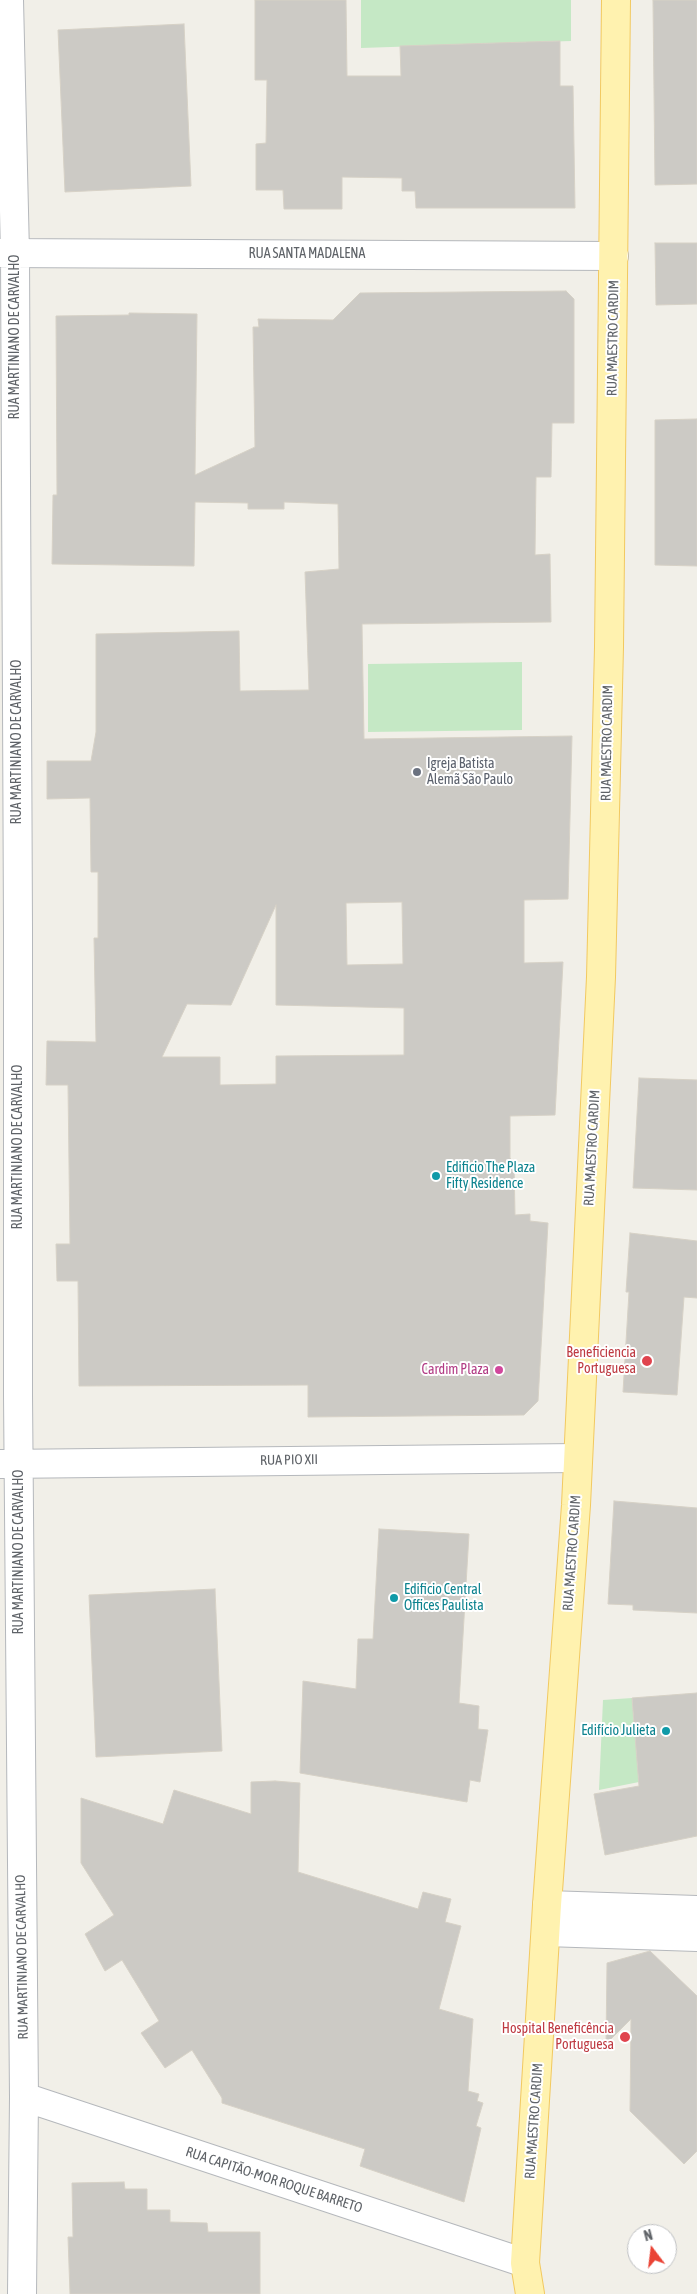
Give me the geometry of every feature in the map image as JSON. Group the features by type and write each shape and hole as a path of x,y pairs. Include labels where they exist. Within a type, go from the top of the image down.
{"main road":[{"name":"RUA MAESTRO CARDIM","path":"530,2294 525,2263 547,1905 578,1458 601,977 609,647 616,0"}],"street":[{"name":"RUA MARTINIANO DE CARVALHO","path":"9,0 9,1464 24,2097 22,2294"},
{"name":"RUA SANTA MADALENA","path":"8,253 614,256"},
{"name":"RUA PIO XII","path":"9,1464 578,1458"},
{"path":"547,1905 697,1910"},
{"path":"546,1932 697,1937"},
{"name":"RUA CAPITÃO-MOR ROQUE BARRETO","path":"24,2097 525,2263"}],"green space":[{"path":"361,0 571,0 571,41 361,48"},
{"path":"522,662 522,730 368,732 368,664"},
{"path":"632,1698 639,1782 599,1790 603,1700"}],"building":[{"path":"255,0 346,0 347,76 401,76 400,46 560,41 560,86 573,86 575,208 416,208 415,191 402,191 402,178 342,177 342,209 284,209 283,190 256,190 256,144 266,143 267,80 255,80"},
{"path":"653,0 697,0 697,184 655,185"},
{"path":"184,24 191,186 65,192 58,30"},
{"path":"655,243 697,243 697,304 656,305"},
{"path":"566,291 574,299 574,423 552,423 551,477 536,477 535,555 550,554 551,622 362,624 364,739 572,736 568,899 524,900 524,963 563,962 555,1115 510,1116 510,1158 514,1162 515,1215 530,1214 530,1221 548,1223 538,1401 524,1415 308,1417 308,1385 79,1386 78,1281 57,1281 56,1244 70,1244 68,1085 46,1085 47,1041 96,1042 94,938 98,938 98,872 91,872 90,798 47,799 47,761 91,761 96,732 96,634 239,631 240,691 309,690 305,572 339,569 338,504 284,502 284,509 248,509 248,503 195,502 194,566 52,564 53,495 57,495 56,316 129,315 129,313 197,314 195,475 255,447 253,327 259,327 258,319 333,320 360,293","holes":["402,902 403,964 347,965 346,903","276,905 276,1005 404,1008 404,1055 276,1056 276,1084 220,1085 220,1057 162,1057 187,1004 231,1005"]},
{"path":"697,419 697,566 655,565 655,420"},
{"path":"639,1078 697,1080 697,1190 633,1188"},
{"path":"630,1233 697,1241 697,1298 684,1297 677,1395 623,1392 629,1292 626,1292"},
{"path":"614,1501 697,1508 697,1613 633,1610 633,1605 608,1604"},
{"path":"379,1529 469,1534 459,1703 479,1706 478,1729 488,1730 480,1782 470,1780 467,1802 300,1773 303,1681 356,1689 358,1639 373,1639"},
{"path":"215,1589 222,1751 96,1757 89,1595"},
{"path":"697,1693 697,1836 605,1855 594,1794 639,1786 632,1698"},
{"path":"251,1782 300,1783 298,1872 418,1909 423,1892 451,1899 445,1922 461,1926 439,2009 473,2019 468,2091 479,2094 477,2101 483,2103 476,2126 481,2128 464,2202 360,2166 365,2149 222,2103 222,2098 192,2050 165,2068 141,2033 159,2021 122,1960 105,1971 85,1934 114,1915 81,1863 81,1798 163,1824 174,1790 251,1814"},
{"path":"650,1951 697,1996 697,2151 684,2164 630,2111 631,2019 606,2044 607,1963"},
{"path":"124,2182 125,2189 147,2189 147,2210 170,2210 170,2222 207,2223 208,2232 260,2232 260,2294 70,2294 68,2237 73,2237 72,2183"}],"place":[{"name":"Igreja Batista Alemã São Paulo","path":"417,772"},
{"name":"Edificio The Plaza Fifty Residence","path":"436,1176"},
{"name":"Beneficiencia Portuguesa","path":"647,1361"},
{"name":"Cardim Plaza","path":"499,1370"},
{"name":"Edificio Central Offices Paulista","path":"394,1598"},
{"name":"Edifício Julieta","path":"666,1731"},
{"name":"Hospital Beneficência Portuguesa","path":"625,2037"}]}
